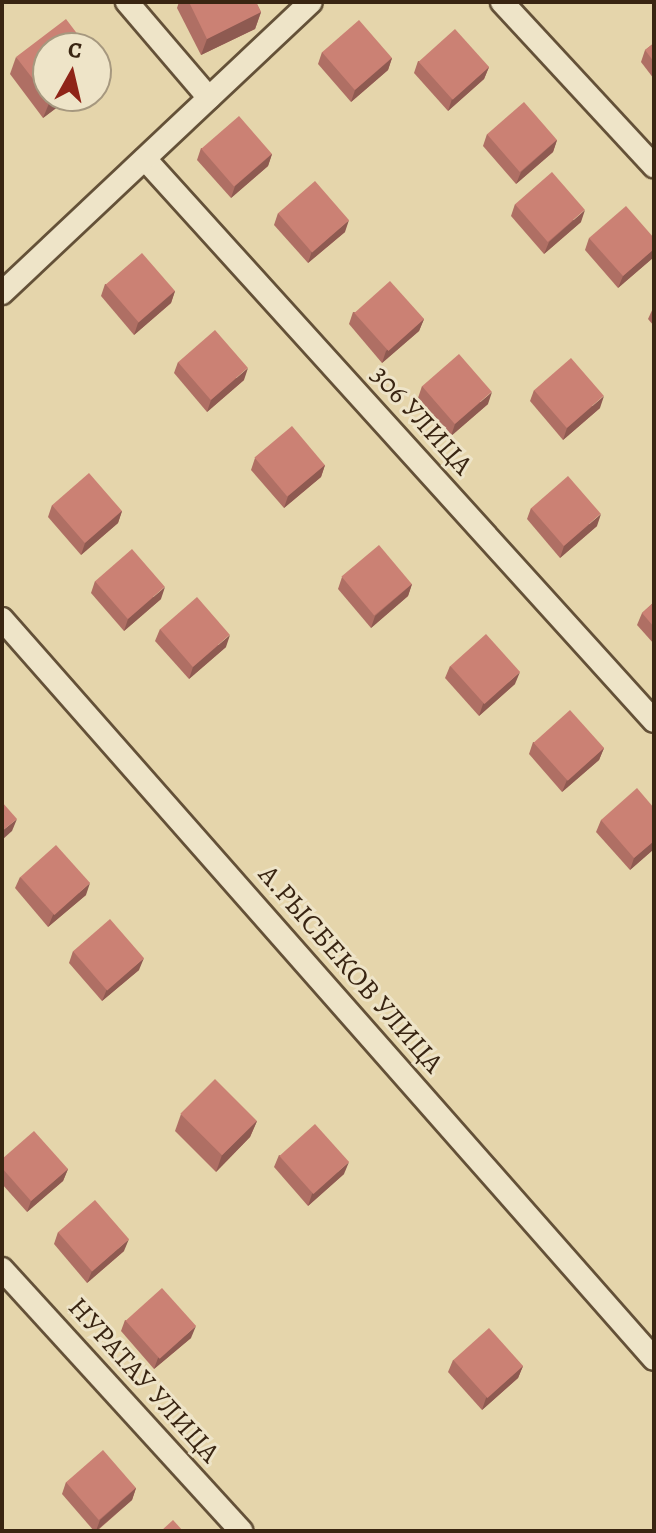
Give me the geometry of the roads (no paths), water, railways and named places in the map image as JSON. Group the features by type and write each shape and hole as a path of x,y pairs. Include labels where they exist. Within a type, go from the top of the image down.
{"street":[{"path":"127,2 209,98"},
{"path":"2,293 311,2"},
{"path":"502,2 654,166"},
{"name":"306 УЛИЦА","path":"145,159 654,721"},
{"name":"А.РЫСБЕКОВ УЛИЦА","path":"2,619 654,1359"},
{"name":"НУРАТАУ УЛИЦА","path":"2,1269 241,1531"}]}
